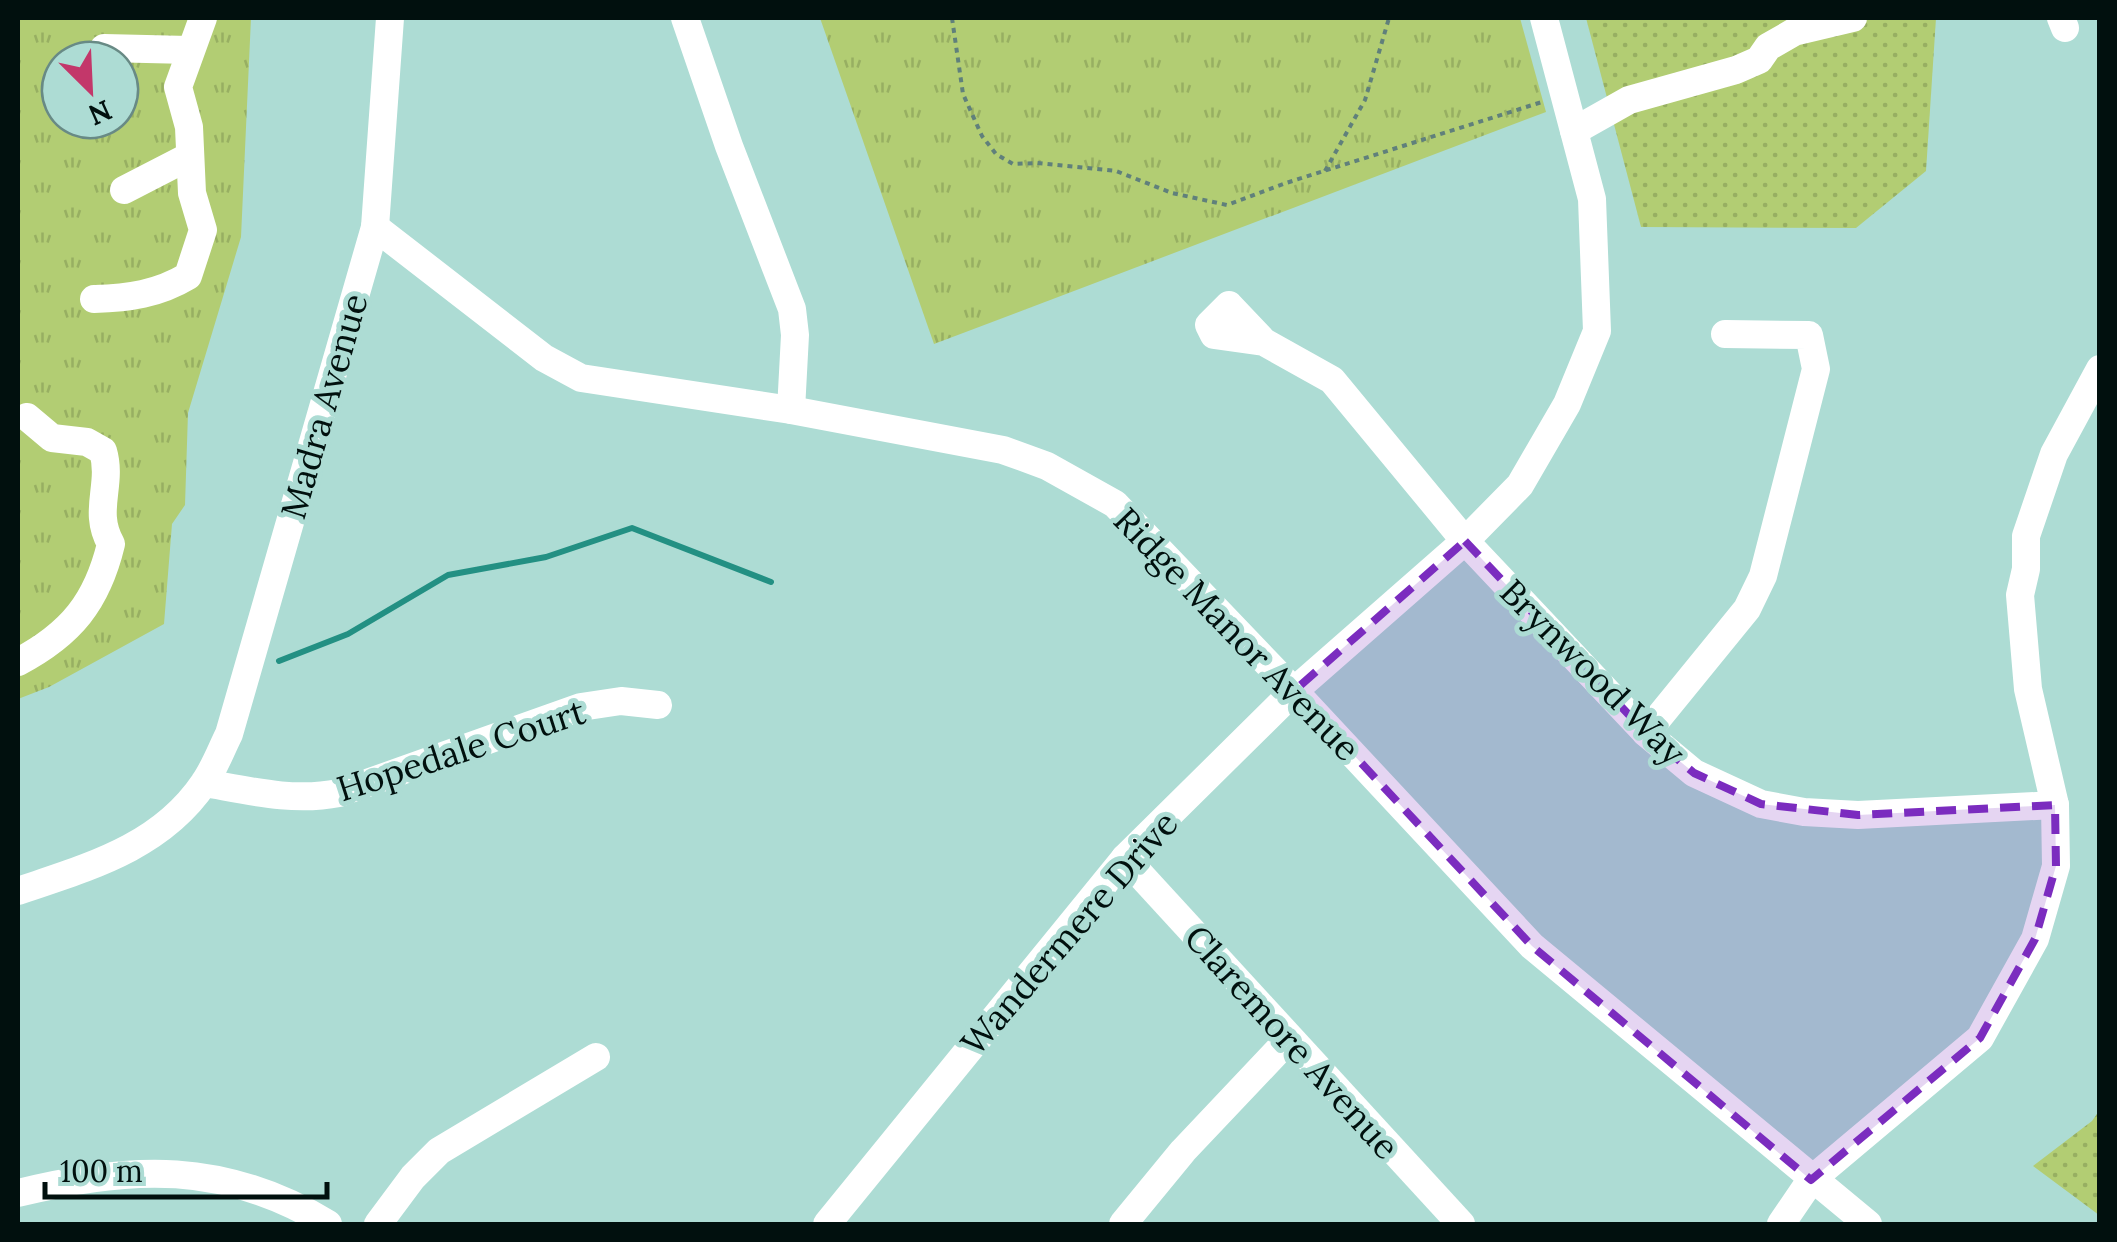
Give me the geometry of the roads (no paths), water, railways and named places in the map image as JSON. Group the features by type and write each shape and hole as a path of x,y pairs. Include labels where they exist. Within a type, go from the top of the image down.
{"street":[{"path":"94,300 163,290 188,276 203,230 192,193 188,127 178,87 203,18"},
{"name":"Madra Avenue","path":"18,891 116,857 168,825 205,783 229,734 375,226 390,18"},
{"path":"685,18 728,146 792,309 795,335 791,410"},
{"name":"Wandermere Drive","path":"827,1224 1125,858 1294,691 1465,541 1520,485 1567,404 1596,331 1592,199 1584,127 1564,96 1544,18"},
{"path":"1584,127 1629,100 1759,60 1768,47 1794,32 1853,18"},
{"path":"140,49 189,50"},
{"path":"124,190 190,156"},
{"name":"Ridge Manor Avenue","path":"375,226 544,358 581,378 791,410 1002,450 1047,466 1115,504 1532,946 1868,1224"},
{"path":"1646,733 1747,610 1763,576 1816,369 1808,335 1725,334"},
{"name":"Brynwood Way","path":"1264,342 1332,380 1465,541 1646,733 1694,774 1761,804 1804,812 1858,815 2054,805"},
{"path":"1782,1224 1812,1180 1980,1038 2035,939 2056,866 2054,805 2028,688 2020,595 2026,569 2026,536 2054,454 2100,368"},
{"path":"18,662 49,643 88,606 103,577 111,544 102,528 108,470 103,451 87,442 52,438 27,417"},
{"name":"Hopedale Court","path":"205,783 315,798 339,793 580,707 621,701 658,705"},
{"name":"Claremore Avenue","path":"1125,858 1460,1224"},
{"path":"1124,1224 1183,1151 1289,1038"},
{"path":"378,1224 413,1177 439,1151 596,1057"},
{"path":"18,1193 105,1174 168,1173 262,1192 328,1224"}],"waterway":[{"path":"279,661 348,634 448,575 546,557 632,528 771,582"}]}
